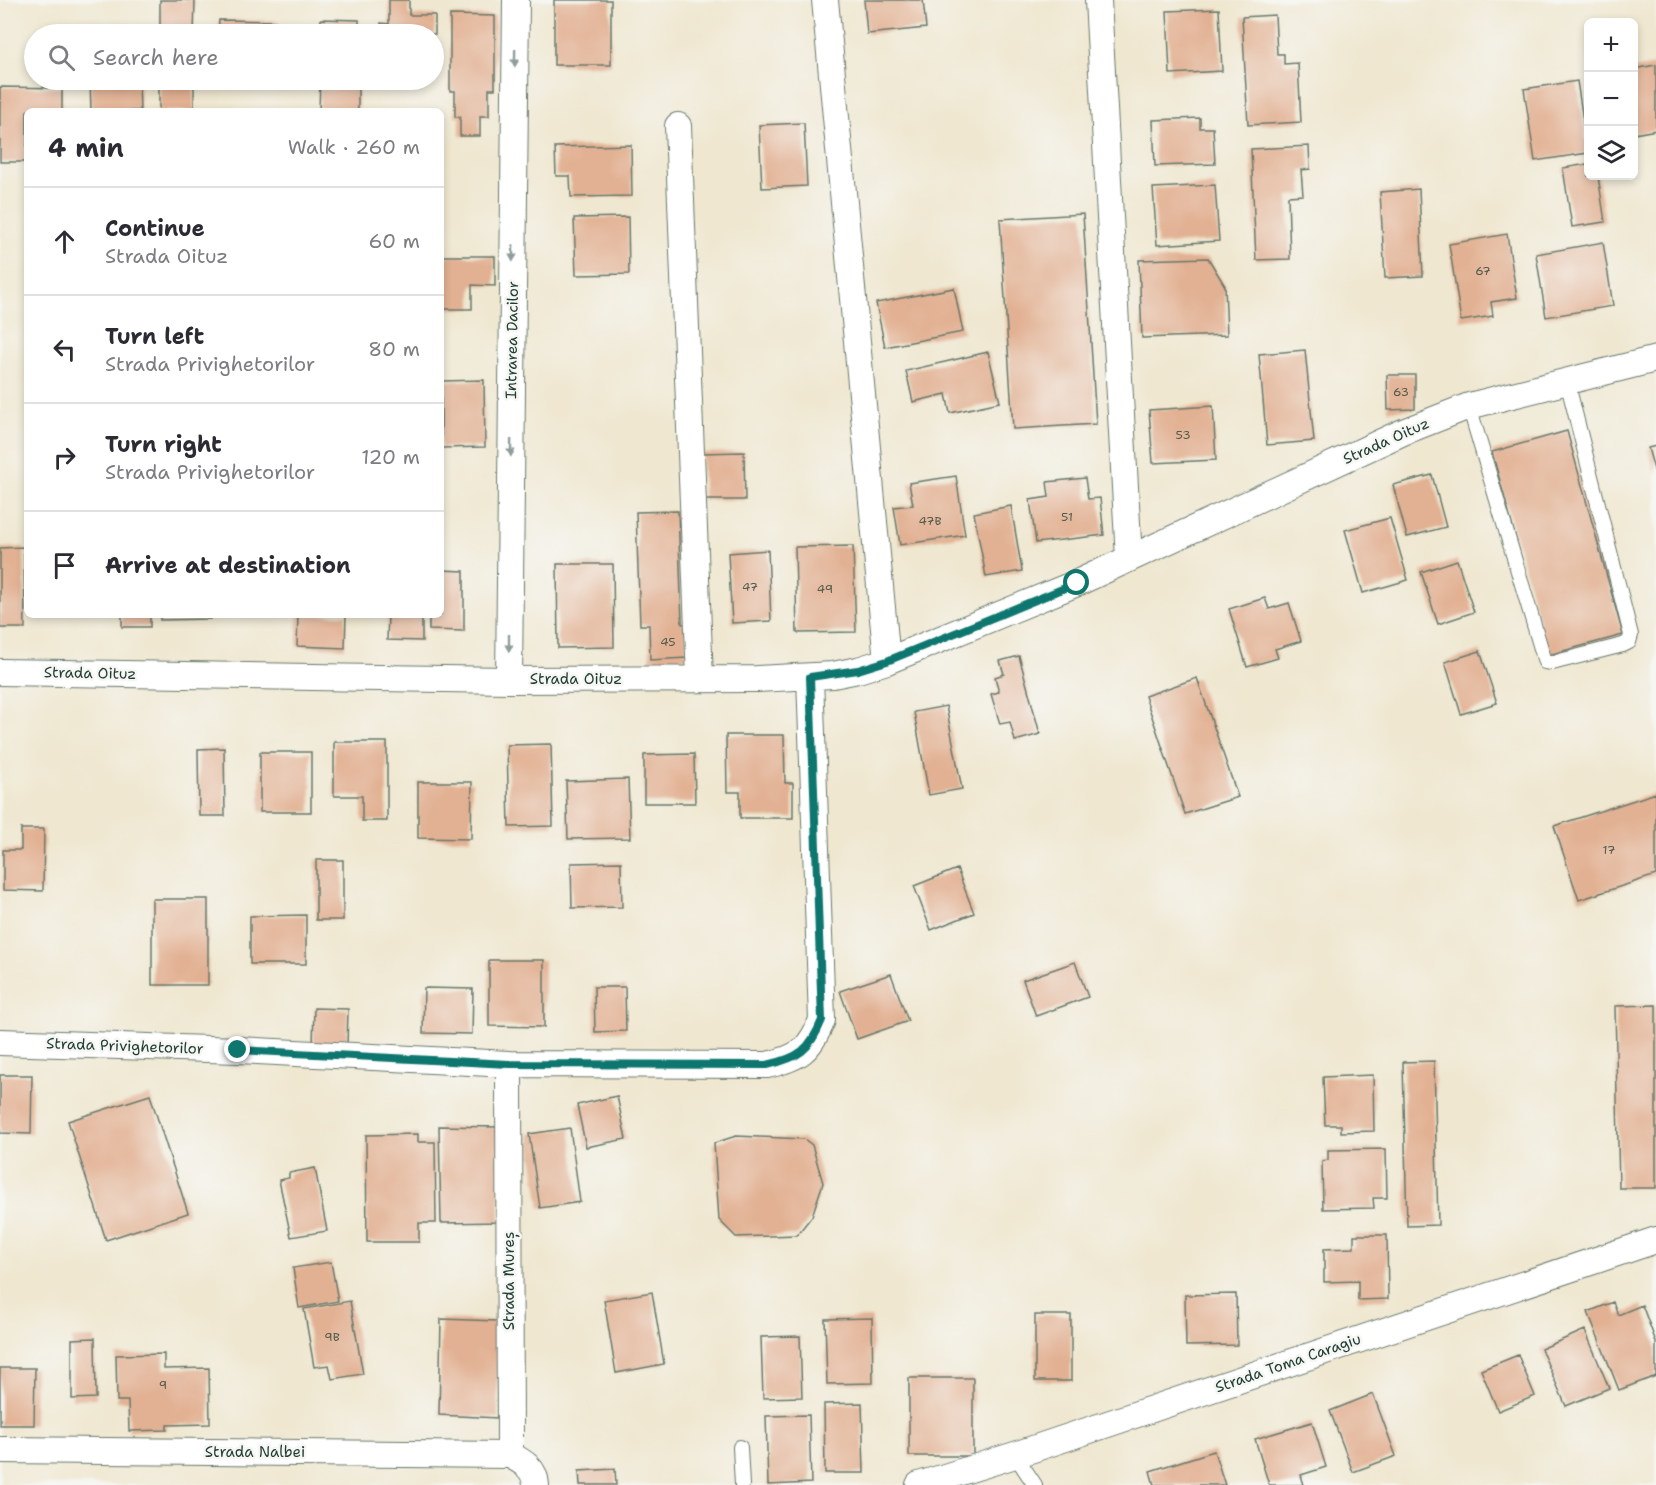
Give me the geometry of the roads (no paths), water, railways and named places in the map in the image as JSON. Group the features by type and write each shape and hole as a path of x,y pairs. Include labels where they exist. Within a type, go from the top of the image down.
{"street":[{"name":"Intrarea Dacilor","path":"509,680 516,0"},
{"path":"825,0 887,661"},
{"path":"1098,0 1129,559"},
{"path":"678,126 700,679"},
{"name":"Strada Oituz","path":"0,672 509,680 810,677 858,670 887,661 1077,583 1403,432 1469,406 1656,359"},
{"name":"Strada Privighetorilor","path":"0,1042 238,1050 509,1064 767,1065 786,1061 801,1053 814,1038 822,1020 810,677"},
{"name":"Strada Mureș","path":"509,1064 510,1455"},
{"name":"Strada Toma Caragiu","path":"919,1485 1015,1455 1656,1240"},
{"name":"Strada Nalbei","path":"0,1450 510,1455"},
{"path":"510,1455 528,1465 536,1476 536,1485"}],"lane":[{"path":"1469,406 1545,662 1552,663 1623,645 1629,642 1631,635 1567,381"},
{"path":"740,1447 742,1485"},
{"path":"1015,1455 1035,1485"}]}
